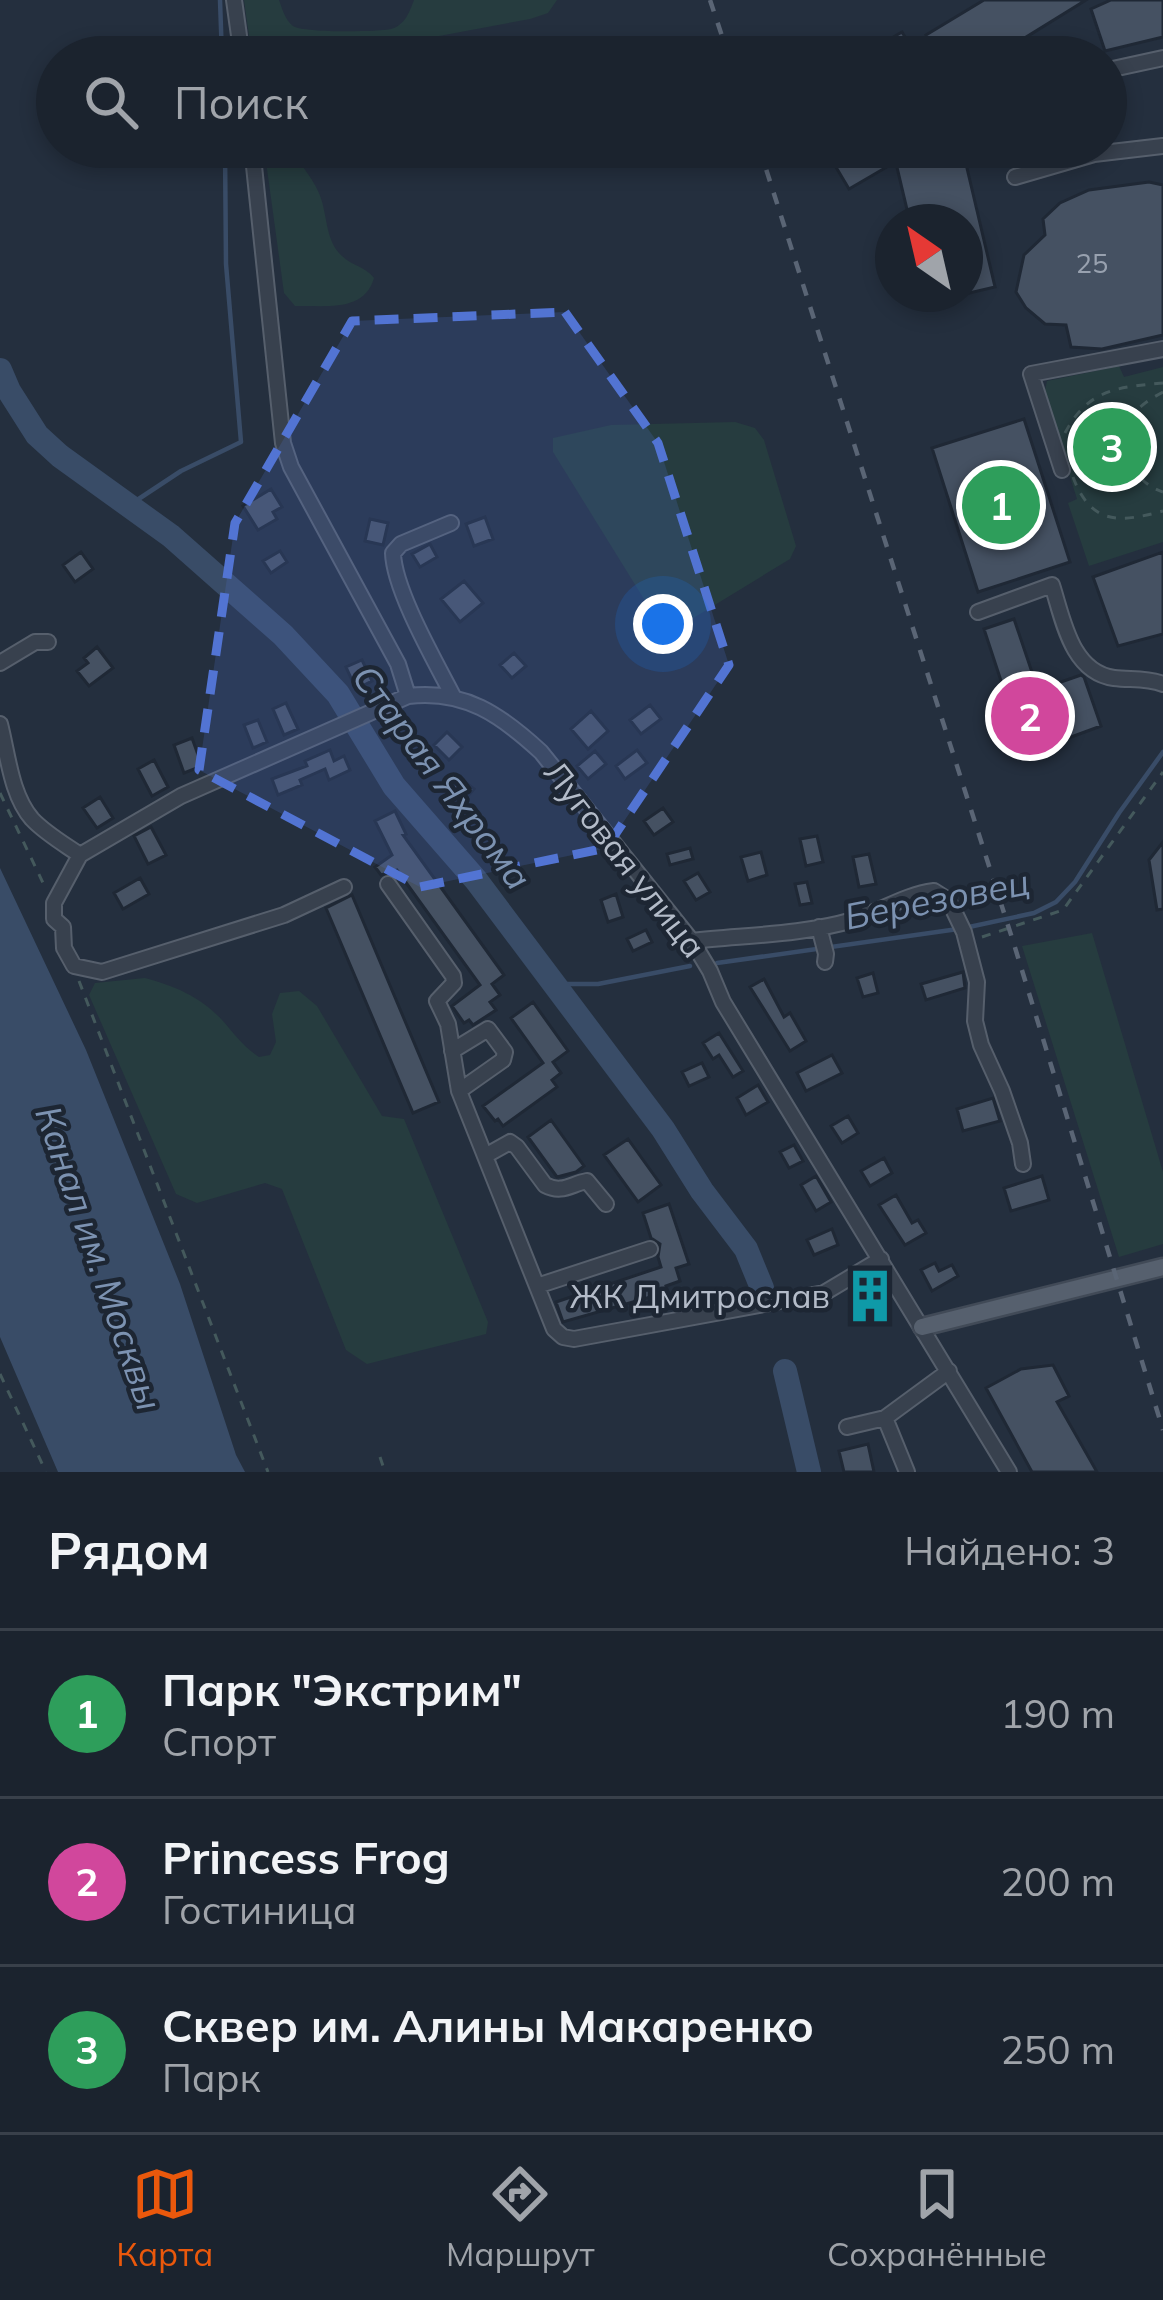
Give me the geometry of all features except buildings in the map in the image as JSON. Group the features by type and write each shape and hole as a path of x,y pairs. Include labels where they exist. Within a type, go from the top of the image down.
{"main road":[{"path":"922,1327 1163,1267"}],"street":[{"path":"234,0 239,36"},
{"path":"1127,66 1163,58"},
{"path":"1127,149 1163,146"},
{"path":"254,168 283,443 290,467 398,664 408,696"},
{"path":"1015,177 1042,168"},
{"path":"1061,470 1030,374 1163,349"},
{"path":"452,523 401,544 393,554 393,569 453,695"},
{"path":"978,612 1052,585 1072,648 1090,668 1108,677 1163,684"},
{"path":"0,664 35,642 48,642"},
{"name":"Луговая улица","path":"80,855 181,796 408,696 453,695 514,728 541,752 692,941 723,1002 1009,1472"},
{"path":"0,724 26,812 80,855 54,907 54,919 63,927 64,948 74,966 102,972 284,916 344,887"},
{"path":"388,884 453,976 454,982 437,1001 448,1024 459,1090 554,1329 562,1337 574,1340 824,1293 880,1259"},
{"path":"692,941 823,947 856,919 911,894 934,891 945,898 964,932 976,982 975,1021 981,1045 1006,1102 1023,1164"},
{"path":"452,1051 488,1029 506,1052 503,1060 459,1090"},
{"path":"485,1156 510,1142 544,1185 567,1189 587,1181 606,1204"},
{"path":"537,1286 650,1249"},
{"path":"847,1427 885,1418 949,1371"},
{"path":"885,1418 908,1472"}],"path":[{"path":"1060,444 1076,413 1091,398 1163,383"},
{"path":"1163,392 1139,409 1126,432 1126,455 1138,477 1149,488 1163,492"},
{"path":"1163,446 1069,467 1082,501 1097,512 1135,518 1163,511"},
{"path":"964,932 982,937 1063,910 1163,772"},
{"path":"0,793 54,907"},
{"path":"74,966 268,1472"},
{"path":"0,1375 46,1472"},
{"path":"380,1457 385,1472"}],"highlighted area":[{"path":"565,312 658,443 729,665 606,848 420,887 199,770 235,523 352,321"}],"green space":[{"path":"244,0 279,0 293,26 341,31 396,27 414,0 557,0 548,13 530,19 439,36 249,36"},
{"path":"267,168 304,168 318,191 336,249 374,278 362,297 342,305 295,306 284,293"},
{"path":"1119,366 1124,377 1163,367 1163,542 1089,566 1068,503 1077,499 1044,395 1047,381"},
{"path":"735,422 755,428 764,440 796,546 790,559 677,628 660,625 553,452 553,438 611,425"},
{"path":"1092,933 1163,1172 1163,1244 1119,1257 1022,946"},
{"path":"145,978 206,1005 259,1057 270,1055 276,1042 272,1014 280,993 299,991 317,1006 382,1116 404,1119 488,1322 486,1334 367,1364 346,1350 282,1189 265,1183 197,1203 176,1194 89,995 95,983"}],"water":[{"name":"Канал им. Москвы","path":"0,868 86,1050 180,1284 245,1472 58,1472 0,1337"}],"waterway":[{"path":"220,0 221,36"},
{"path":"128,506 181,471 241,442 226,264 225,168"},
{"name":"Старая Яхрома","path":"0,370 37,435 171,536 283,635 338,694 394,786 476,880 663,1129 746,1249 762,1288"},
{"name":"Березовец","path":"969,927 1034,913 1056,902 1075,882 1163,752"},
{"name":"Березовец","path":"717,963 958,929"},
{"name":"Березовец","path":"561,993 567,984 598,984 690,966"},
{"name":"Старая Яхрома","path":"785,1371 809,1472"}],"railway":[{"path":"710,0 722,36"},
{"path":"766,168 1013,941 1163,1430"}],"place":[{"name":"Сквер им. Алины Макаренко","path":"1112,447"},
{"name":"Парк \"Экстрим\"","path":"1001,505"},
{"name":"Princess Frog","path":"1030,716"},
{"name":"ЖК Дмитрослав","path":"870,1296"}]}
